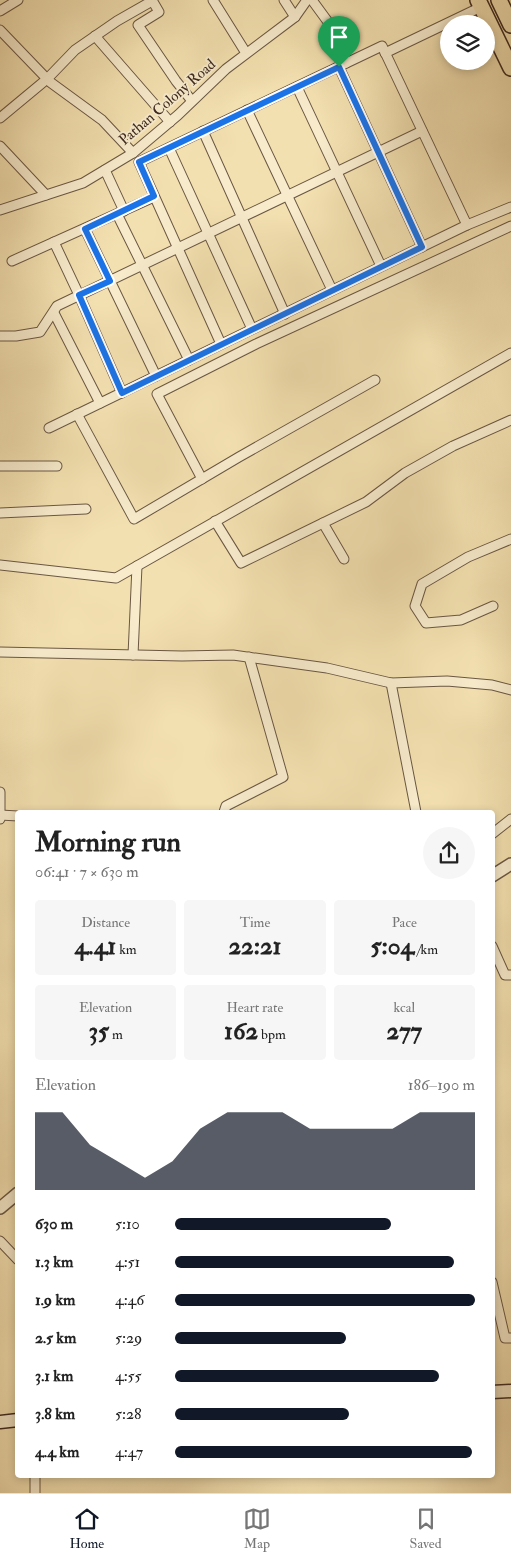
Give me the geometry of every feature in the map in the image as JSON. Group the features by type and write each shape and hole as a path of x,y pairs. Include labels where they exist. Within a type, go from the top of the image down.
{"main road":[{"path":"499,0 511,25"},
{"path":"479,3 511,68"},
{"path":"495,1392 511,1391"},
{"path":"0,1422 15,1420"}],"street":[{"path":"0,11 18,0"},
{"path":"213,0 246,53"},
{"path":"284,0 295,17"},
{"name":"Pathan Colony Road","path":"0,210 83,183 133,153 170,122 226,69 295,17 308,0"},
{"path":"312,0 331,26 343,65 379,152 422,247"},
{"path":"0,118 47,78 75,50 117,21 152,1 159,12 138,25 192,101"},
{"path":"385,53 479,3"},
{"path":"0,31 47,78 102,120 133,153"},
{"path":"95,36 170,122"},
{"path":"221,344 139,162 382,46 466,225"},
{"path":"297,87 381,266"},
{"path":"247,110 332,290"},
{"path":"203,131 285,314"},
{"path":"0,336 16,336 40,332 57,306 422,131"},
{"path":"0,146 46,195"},
{"path":"169,148 252,330"},
{"path":"105,170 142,265 190,360"},
{"path":"12,261 154,196"},
{"path":"49,428 466,225 511,207"},
{"path":"202,479 157,394 256,344 511,226"},
{"path":"85,229 156,376"},
{"path":"54,242 122,393"},
{"path":"54,313 100,403"},
{"path":"0,565 116,578 511,353"},
{"path":"77,414 134,519 375,380"},
{"path":"215,521 242,562 366,502 413,468 453,446 511,420"},
{"path":"0,466 57,466"},
{"path":"0,513 86,509"},
{"path":"323,523 344,559"},
{"path":"493,606 461,620 426,623 415,606 422,584 468,557 511,539"},
{"path":"133,655 137,566"},
{"path":"0,652 182,656 232,654 327,668 391,683 447,682 492,685 511,690"},
{"path":"225,810 226,806 283,777 249,657"},
{"path":"391,683 416,810"},
{"path":"0,792 0,819"},
{"path":"0,815 15,816"},
{"path":"495,832 511,819"},
{"path":"495,874 511,864"},
{"path":"495,953 505,975 511,975"},
{"path":"0,1208 15,1196"},
{"path":"0,1241 15,1257"},
{"path":"495,1294 506,1338 511,1338"},
{"path":"35,1478 35,1493"}],"route":[{"path":"339,67 422,247 122,393 79,295 110,281 85,229 154,196 139,162 339,67"}]}
